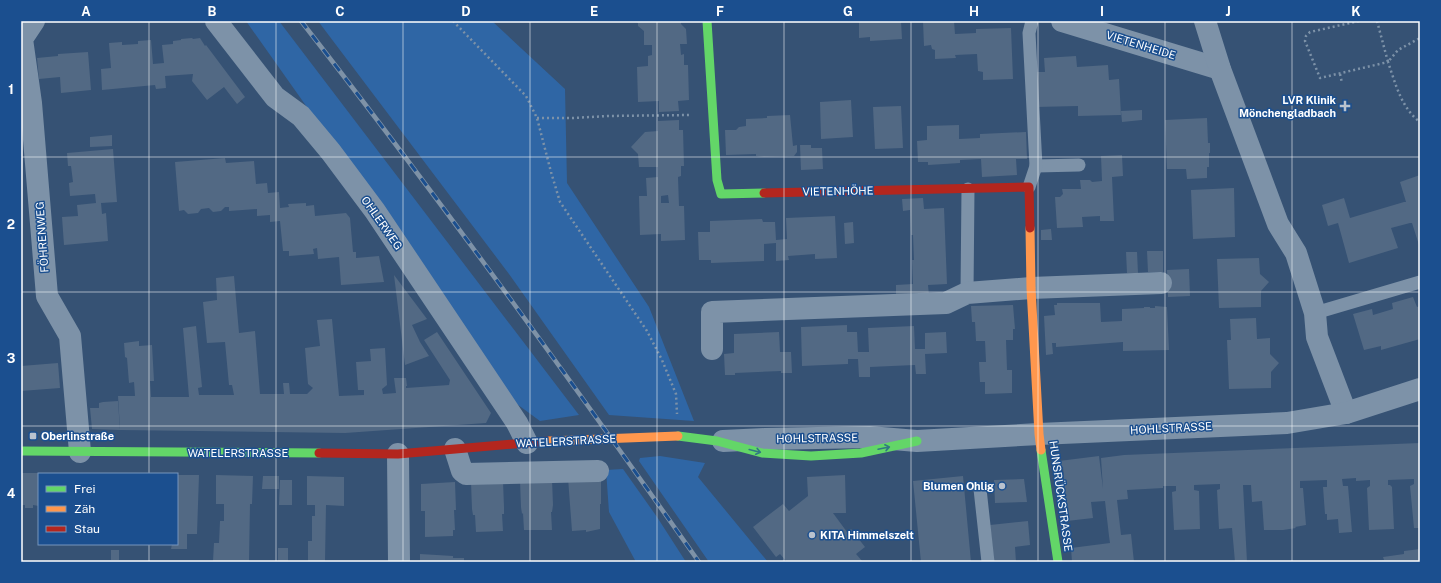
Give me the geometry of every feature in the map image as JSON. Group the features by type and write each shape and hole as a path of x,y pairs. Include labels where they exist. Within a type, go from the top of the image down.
{"street":[{"name":"FÖHRENWEG","path":"34,21 32,21 22,39 31,103 47,296 70,336 80,452"},
{"name":"OHLERWEG","path":"216,21 274,97 301,116 331,152 370,205 517,423 527,443"},
{"name":"VIETENHÖHE","path":"707,21 717,180 721,194 1029,187"},
{"path":"1205,21 1220,69 1278,224 1296,253 1315,313 1317,337 1346,413"},
{"name":"VIETENHEIDE","path":"1074,23 1220,69"},
{"path":"1029,187 1031,288 1040,434"},
{"path":"712,349 712,312 946,303 967,293 1031,288 1162,283"},
{"name":"HOHLSTRASSE","path":"678,436 717,441 869,437 917,441 1287,423 1346,413 1420,389"},
{"name":"HUNSRÜCKSTRASSE","path":"1040,434 1058,562"},
{"name":"WATELERSTRASSE","path":"21,451 398,454 549,441 678,436"},
{"path":"455,449 462,471 466,474 598,471"},
{"path":"398,454 399,562"}],"lane":[{"path":"1029,187 1036,166 1028,33 1032,21"},
{"path":"1036,166 1079,165"},
{"path":"967,293 968,189"},
{"path":"1315,313 1420,282"},
{"path":"980,489 988,562"}],"path":[{"path":"453,21 526,96 537,118 560,202 647,331 662,360 676,394 678,436"},
{"path":"1359,21 1310,32 1306,36 1305,40 1320,78 1388,62 1398,50 1420,38"},
{"path":"1377,21 1396,86 1407,109 1420,122"},
{"path":"1340,74 1342,83"},
{"path":"537,118 712,115"}],"shaded area":[{"path":"246,21 279,21 579,415 540,421 506,396 471,339"},
{"path":"318,21 492,21 565,89 567,183 649,307 694,421 609,415 509,274"},
{"path":"660,456 705,463 698,477 768,562 709,562 639,461 640,458"},
{"path":"623,469 657,517 686,562 636,562 609,512 606,470"}],"building":[{"path":"636,21 681,21 681,24 686,29 687,44 680,44 681,55 684,54 684,65 688,65 689,100 678,101 679,111 659,112 659,101 638,102 637,67 648,66 648,56 652,55 652,45 644,45 644,31 638,26"},
{"path":"859,21 901,21 902,39 870,41 870,37 859,38"},
{"path":"923,21 954,21 955,34 976,33 976,29 1011,28 1013,79 983,80 983,72 978,71 977,54 955,55 956,58 935,59 935,50 932,49 931,45 924,46"},
{"path":"200,38 245,97 237,104 224,87 207,100 192,81 193,74 165,76 166,88 156,89 155,85 102,90 101,69 111,68 109,43 122,42 122,45 138,44 138,41 151,40 153,64 164,63 162,45 173,44 173,41 181,39"},
{"path":"88,52 91,90 61,93 60,77 39,79 37,58 58,56 58,54"},
{"path":"1076,56 1077,67 1108,65 1109,80 1119,79 1121,115 1078,116 1078,106 1036,107 1034,72 1045,72 1044,58"},
{"path":"851,100 853,137 821,139 820,102"},
{"path":"901,106 903,148 875,149 873,107"},
{"path":"1142,110 1142,120 1122,122 1121,111"},
{"path":"790,115 793,146 797,145 797,152 794,156 764,157 756,156 756,154 726,155 725,130 736,130 739,127 746,126 746,119"},
{"path":"1207,118 1210,153 1209,167 1207,167 1207,178 1187,179 1186,169 1167,169 1165,120"},
{"path":"679,120 679,130 683,130 684,166 681,166 681,176 678,177 679,206 684,206 685,240 661,241 661,234 640,235 639,196 647,196 646,178 658,177 658,167 639,167 638,154 631,147 645,132 658,131 658,121","holes":["668,195 669,203 661,203 661,196"]},
{"path":"959,125 959,139 980,138 980,134 1026,132 1027,159 1016,159 1017,175 982,177 981,159 960,160 960,163 928,165 928,162 918,162 917,141 927,140 927,126"},
{"path":"112,135 112,146 90,147 90,137"},
{"path":"800,145 811,145 811,148 822,148 823,169 801,170"},
{"path":"113,149 117,202 101,203 102,214 106,213 108,241 64,245 62,217 78,216 77,205 96,203 95,194 70,196 69,183 73,182 71,166 68,166 67,153"},
{"path":"1122,155 1123,176 1112,177 1114,221 1100,221 1100,216 1082,217 1083,227 1057,228 1055,197 1060,197 1063,194 1062,189 1081,189 1080,180 1090,180 1092,182 1102,181 1101,156"},
{"path":"225,158 226,163 254,161 256,184 267,183 268,193 279,192 280,208 289,207 288,204 306,203 306,206 314,205 315,216 346,213 350,218 353,252 356,252 356,258 379,256 384,282 341,285 339,257 318,259 317,248 313,249 314,254 289,256 289,251 283,251 280,221 270,222 270,215 257,216 257,209 229,211 229,207 225,207 221,211 213,212 209,208 201,209 198,213 188,214 184,210 179,211 175,162"},
{"path":"1420,175 1420,248 1412,223 1410,223 1391,228 1398,248 1349,263 1338,223 1328,226 1322,205 1344,198 1350,218 1406,202 1400,182"},
{"path":"1234,188 1235,237 1193,239 1191,190"},
{"path":"923,198 924,209 944,208 947,284 928,285 929,295 896,297 896,285 913,284 913,235 911,235 910,210 903,211 902,199"},
{"path":"835,216 837,258 815,259 815,254 788,256 789,260 776,261 776,243 764,244 764,261 711,263 711,260 699,260 698,232 710,232 710,221 762,219 763,222 775,222 776,240 787,239 786,218"},
{"path":"853,222 854,243 845,244 844,223"},
{"path":"1051,229 1052,240 1041,240 1041,230"},
{"path":"1147,251 1163,251 1163,272 1148,272"},
{"path":"1126,252 1137,252 1138,273 1127,273"},
{"path":"1259,258 1260,274 1269,282 1261,291 1261,307 1219,308 1217,259"},
{"path":"1189,269 1190,296 1168,297 1167,270"},
{"path":"394,275 427,319 412,325 429,356 405,365"},
{"path":"234,276 239,333 255,331 260,394 284,394 283,383 289,383 290,394 307,394 313,388 308,384 305,348 320,346 317,320 332,319 339,396 364,395 364,390 358,390 356,362 371,361 370,349 385,348 387,385 382,389 383,394 396,393 394,378 406,378 406,388 449,385 450,380 424,340 437,332 491,413 486,423 345,433 120,430 118,396 135,396 134,382 129,383 124,343 139,341 139,346 152,345 154,381 150,381 151,397 189,397 183,328 196,326 202,387 198,388 199,395 234,395 232,385 229,385 225,342 207,343 203,302 217,300 216,278"},
{"path":"1413,297 1417,307 1420,306 1420,339 1381,350 1381,346 1364,350 1353,314 1372,309 1373,315 1393,309 1392,303"},
{"path":"1057,303 1100,303 1101,322 1122,321 1122,309 1144,307 1155,308 1155,306 1167,307 1169,350 1123,351 1123,342 1056,347 1056,343 1052,343 1053,354 1046,355 1044,316 1055,315 1054,305 1057,305"},
{"path":"1013,305 1015,329 1013,329 1013,340 1006,340 1007,370 1012,370 1012,393 985,394 985,382 980,382 979,362 986,362 985,341 976,341 975,322 972,322 971,306"},
{"path":"1256,318 1257,339 1270,338 1270,354 1279,363 1271,372 1271,388 1229,389 1227,340 1231,340 1230,319"},
{"path":"847,325 847,332 857,332 858,352 869,352 868,328 914,326 915,349 925,349 925,333 946,332 947,353 925,354 926,374 916,374 915,365 892,366 870,367 870,377 859,377 858,359 848,359 848,364 802,366 801,327"},
{"path":"779,332 780,352 791,352 792,373 781,373 781,371 735,373 735,375 725,375 724,354 734,353 734,334"},
{"path":"58,363 60,388 21,391 21,366"},
{"path":"118,401 120,430 92,429 90,408 99,408 99,403 103,402"},
{"path":"1420,443 1420,528 1414,528 1410,486 1414,484 1414,479 1388,480 1388,485 1392,487 1394,529 1369,530 1367,488 1370,486 1370,480 1356,481 1356,478 1342,479 1343,486 1348,486 1352,532 1339,533 1338,519 1327,520 1327,514 1325,514 1323,487 1327,487 1327,480 1300,481 1300,488 1303,488 1306,525 1283,530 1264,530 1262,501 1252,502 1251,485 1243,485 1247,562 1235,562 1232,528 1219,529 1217,490 1220,489 1220,484 1194,485 1194,490 1199,491 1200,529 1174,530 1172,492 1176,491 1176,486 1163,486 1163,488 1127,490 1128,499 1117,500 1121,535 1131,534 1134,562 1072,562 1071,548 1110,543 1105,501 1091,502 1093,518 1067,521 1061,479 1064,479 1063,467 1060,467 1059,461 1099,456 1103,489 1101,458 1124,455"},
{"path":"21,473 38,473 38,506 33,505 33,508 25,508 25,505 21,505"},
{"path":"178,475 199,475 197,534 187,534 187,549 171,549 172,545 178,545"},
{"path":"216,475 253,476 252,504 250,504 249,562 213,561 214,543 219,543 220,521 224,521 224,504 216,504"},
{"path":"845,475 846,513 833,513 847,532 851,529 865,547 856,554 863,562 787,562 780,554 776,557 753,527 783,504 789,511 808,496 807,477"},
{"path":"263,476 279,476 279,489 262,489"},
{"path":"307,476 344,477 344,506 326,505 325,562 308,562 308,541 312,541 312,516 315,516 315,505 307,505"},
{"path":"963,476 971,562 921,562 913,481"},
{"path":"601,477 600,529 586,532 586,530 572,531 568,478"},
{"path":"552,479 552,530 524,530 520,480"},
{"path":"1024,479 1027,502 995,503 994,480"},
{"path":"280,480 292,480 292,505 279,505"},
{"path":"503,481 503,531 476,532 475,515 473,515 472,509 471,482"},
{"path":"455,482 456,510 454,510 455,530 453,530 453,536 425,537 425,511 421,511 421,484"},
{"path":"1028,521 1030,545 1015,547 1016,562 994,562 990,525"},
{"path":"278,548 288,548 288,562 278,562"},
{"path":"1420,549 1420,562 1368,562 1384,560 1383,557 1404,554 1404,551"},
{"path":"111,550 119,550 119,560 111,560"},
{"path":"420,554 464,558 464,562 420,562"}],"railway":[{"path":"301,21 403,154 503,289 699,562"}],"traffic: fast":[{"path":"707,21 717,180 721,194 764,193"},
{"path":"678,436 717,441 762,453 811,456 861,453 917,441"},
{"path":"1041,450 1058,562"},
{"path":"21,451 319,453"}],"traffic: slow":[{"path":"1030,228 1031,288 1041,450"},
{"path":"549,441 678,436"}],"traffic: jam":[{"path":"764,193 1029,187 1030,228"},
{"path":"319,453 398,454 549,441"}],"place":[{"name":"LVR Klinik Mönchengladbach","path":"1345,106"},
{"name":"Oberlinstraße","path":"33,436"},
{"name":"Blumen Ohlig","path":"1002,486"},
{"name":"KITA Himmelszelt","path":"812,535"}]}
